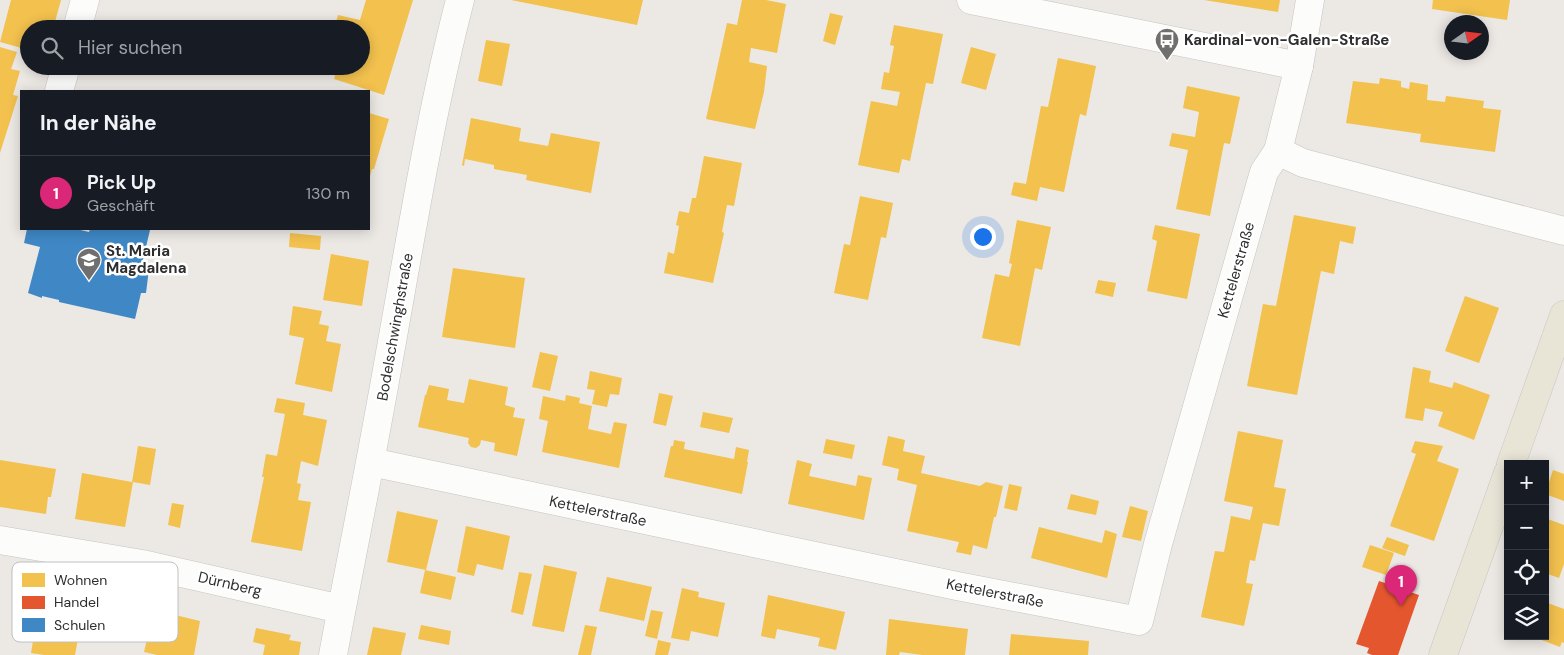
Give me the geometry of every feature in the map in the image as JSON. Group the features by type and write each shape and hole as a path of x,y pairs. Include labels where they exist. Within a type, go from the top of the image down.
{"main road":[{"path":"1512,460 1564,315"},
{"path":"1443,655 1504,484"}],"street":[{"path":"79,20 85,0"},
{"name":"Bodelschwinghstraße","path":"333,655 371,462 427,144 460,0"},
{"path":"1310,0 1299,66 1278,151 1303,164 1564,231"},
{"path":"982,1 1299,66"},
{"path":"59,90 63,75"},
{"name":"Kettelerstraße","path":"371,462 956,586 1138,621 1264,172 1278,151"},
{"name":"Dürnberg","path":"0,540 130,562"},
{"name":"Dürnberg","path":"178,572 341,609"}],"building: Wohnen":[{"path":"11,0 61,0 55,20 20,20 20,48 0,42"},
{"path":"366,0 413,0 384,95 334,79 335,75 370,75 370,20 360,20"},
{"path":"511,0 643,0 637,25"},
{"path":"742,0 766,0 786,4 777,53 751,48 749,62 767,66 764,92 755,129 706,119 727,23 737,25"},
{"path":"1204,0 1280,0 1278,12"},
{"path":"1433,0 1510,0 1507,20 1489,17 1489,15 1473,15 1432,9"},
{"path":"830,13 843,16 835,45 823,41"},
{"path":"338,15 360,20 337,20"},
{"path":"894,25 943,34 933,84 926,83 910,161 902,159 899,173 858,165 871,101 897,106 900,92 881,89 884,72 889,73 894,46 890,45"},
{"path":"486,40 510,44 502,86 478,81"},
{"path":"0,47 17,52 11,69 20,71 13,95 18,96 0,153"},
{"path":"971,47 996,54 986,90 961,83"},
{"path":"1058,58 1096,66 1086,116 1080,114 1064,192 1040,187 1037,201 1011,195 1014,182 1026,184 1041,106 1048,107"},
{"path":"1380,78 1401,81 1401,87 1409,89 1410,82 1428,85 1427,100 1445,102 1446,96 1484,101 1483,108 1501,110 1495,152 1420,142 1421,134 1346,123 1353,81 1379,84"},
{"path":"1187,86 1240,97 1230,144 1224,143 1210,216 1176,209 1188,150 1169,146 1172,133 1195,137 1199,112 1183,108"},
{"path":"370,113 389,119 374,169 372,169 370,176"},
{"path":"471,118 521,128 519,141 548,146 551,133 600,142 591,193 526,180 527,175 494,169 494,165 465,159 464,166 462,165"},
{"path":"704,156 742,163 734,206 727,205 722,232 724,233 713,283 664,273 668,252 674,254 679,226 676,225 679,211 689,213 692,198 696,198"},
{"path":"860,196 893,203 886,238 881,237 868,300 834,293 844,244 850,245"},
{"path":"1294,215 1356,227 1353,244 1340,241 1334,274 1321,271 1297,395 1247,386 1263,304 1276,306"},
{"path":"1017,220 1051,227 1042,270 1035,268 1020,346 982,338 995,274 1009,277 1012,264 1009,263"},
{"path":"1155,225 1200,234 1187,299 1147,291 1157,241 1152,239"},
{"path":"290,233 321,236 320,250 289,247"},
{"path":"331,254 369,261 362,306 323,300"},
{"path":"453,268 525,278 515,348 442,337"},
{"path":"1098,280 1116,283 1113,297 1095,293"},
{"path":"1465,296 1499,308 1479,363 1445,351"},
{"path":"293,306 322,311 319,324 329,326 326,341 341,344 332,392 295,384 304,338 289,335"},
{"path":"540,352 558,356 550,391 532,387"},
{"path":"1413,367 1431,371 1429,382 1452,388 1454,382 1490,395 1474,440 1438,426 1443,412 1425,408 1423,421 1405,418"},
{"path":"590,371 622,378 619,395 610,394 607,407 592,404 595,390 587,389"},
{"path":"469,379 508,387 505,405 515,408 513,417 525,419 517,456 494,451 495,443 481,440 480,445 476,448 471,447 468,443 469,438 418,427 429,385 449,389 447,400 464,403"},
{"path":"659,393 673,396 666,426 653,423"},
{"path":"566,395 580,398 579,403 592,406 588,429 611,434 614,422 627,424 619,468 542,452 548,421 539,419 543,396 565,401"},
{"path":"277,398 305,403 303,415 327,420 318,466 301,461 297,483 301,484 298,500 311,502 302,551 251,542 264,477 262,477 266,454 277,456 285,414 274,412"},
{"path":"703,412 733,418 729,433 700,427"},
{"path":"1238,431 1283,440 1274,487 1286,489 1279,526 1263,523 1255,561 1250,560 1246,583 1253,584 1244,626 1201,617 1215,551 1224,552 1231,516 1250,520 1253,507 1224,501"},
{"path":"888,436 905,440 903,451 925,456 921,473 980,486 986,482 1003,486 987,549 973,545 971,555 956,552 959,542 907,531 917,485 897,480 899,469 882,465"},
{"path":"826,439 855,445 852,459 823,453"},
{"path":"674,440 685,442 684,449 734,459 736,447 749,450 742,494 664,477"},
{"path":"1415,441 1443,446 1437,461 1459,469 1434,541 1390,526 1416,454 1411,452"},
{"path":"138,446 156,449 150,485 133,482 125,527 75,519 82,473 132,482"},
{"path":"0,460 56,469 51,497 48,497 46,514 0,507"},
{"path":"797,460 812,464 809,476 856,486 858,475 872,478 864,520 788,504"},
{"path":"1553,470 1564,474 1564,501 1549,495 1549,482"},
{"path":"1009,484 1022,487 1017,511 1004,508"},
{"path":"1071,494 1099,501 1096,515 1067,509"},
{"path":"172,503 184,505 180,528 168,525"},
{"path":"1130,506 1148,511 1141,541 1122,537"},
{"path":"397,511 438,520 426,570 387,562"},
{"path":"1549,519 1564,525 1564,564 1559,578 1549,574"},
{"path":"466,526 510,536 503,570 477,564 474,576 457,572"},
{"path":"1039,527 1102,543 1105,530 1117,534 1107,578 1031,558"},
{"path":"1387,537 1409,545 1405,556 1382,548"},
{"path":"1370,545 1394,553 1386,575 1362,567"},
{"path":"544,565 577,572 564,632 532,626"},
{"path":"425,570 456,577 451,600 420,593"},
{"path":"519,572 532,574 523,615 511,612"},
{"path":"607,577 652,587 644,621 599,611"},
{"path":"682,588 699,592 698,597 725,603 718,637 691,631 689,641 671,638"},
{"path":"768,595 845,612 836,650 818,646 820,638 777,629 775,639 761,636"},
{"path":"1549,603 1564,609 1564,643 1562,642 1560,647 1542,640 1549,640"},
{"path":"651,610 663,612 657,639 645,636"},
{"path":"178,616 200,621 194,655 157,655 144,652 146,642 178,642"},
{"path":"889,619 968,629 965,655 922,655 900,652 899,655 886,655"},
{"path":"421,625 451,631 449,645 418,639"},
{"path":"585,625 597,627 591,655 578,655"},
{"path":"373,627 406,633 401,655 367,655"},
{"path":"256,628 291,635 289,640 301,642 299,655 263,655 265,645 253,642"},
{"path":"1011,634 1089,641 1088,655 1009,655"},
{"path":"658,640 671,643 668,655 655,655"},
{"path":"33,642 77,642 75,655 31,653"}],"building: Handel":[{"path":"1393,580 1408,586 1407,591 1419,595 1398,655 1372,655 1367,653 1369,648 1356,644 1379,581 1391,585"}],"building: Schulen":[{"name":"St. Maria Magdalena","path":"27,230 80,230 89,232 90,230 150,230 141,268 149,269 146,293 141,293 135,319 59,302 59,300 42,296 42,298 28,293 40,247 24,243"}],"place":[{"name":"Kardinal-von-Galen-Straße","path":"1167,61"},
{"name":"St. Maria Magdalena","path":"89,281"},
{"name":"Pick Up","path":"1401,606"}]}
